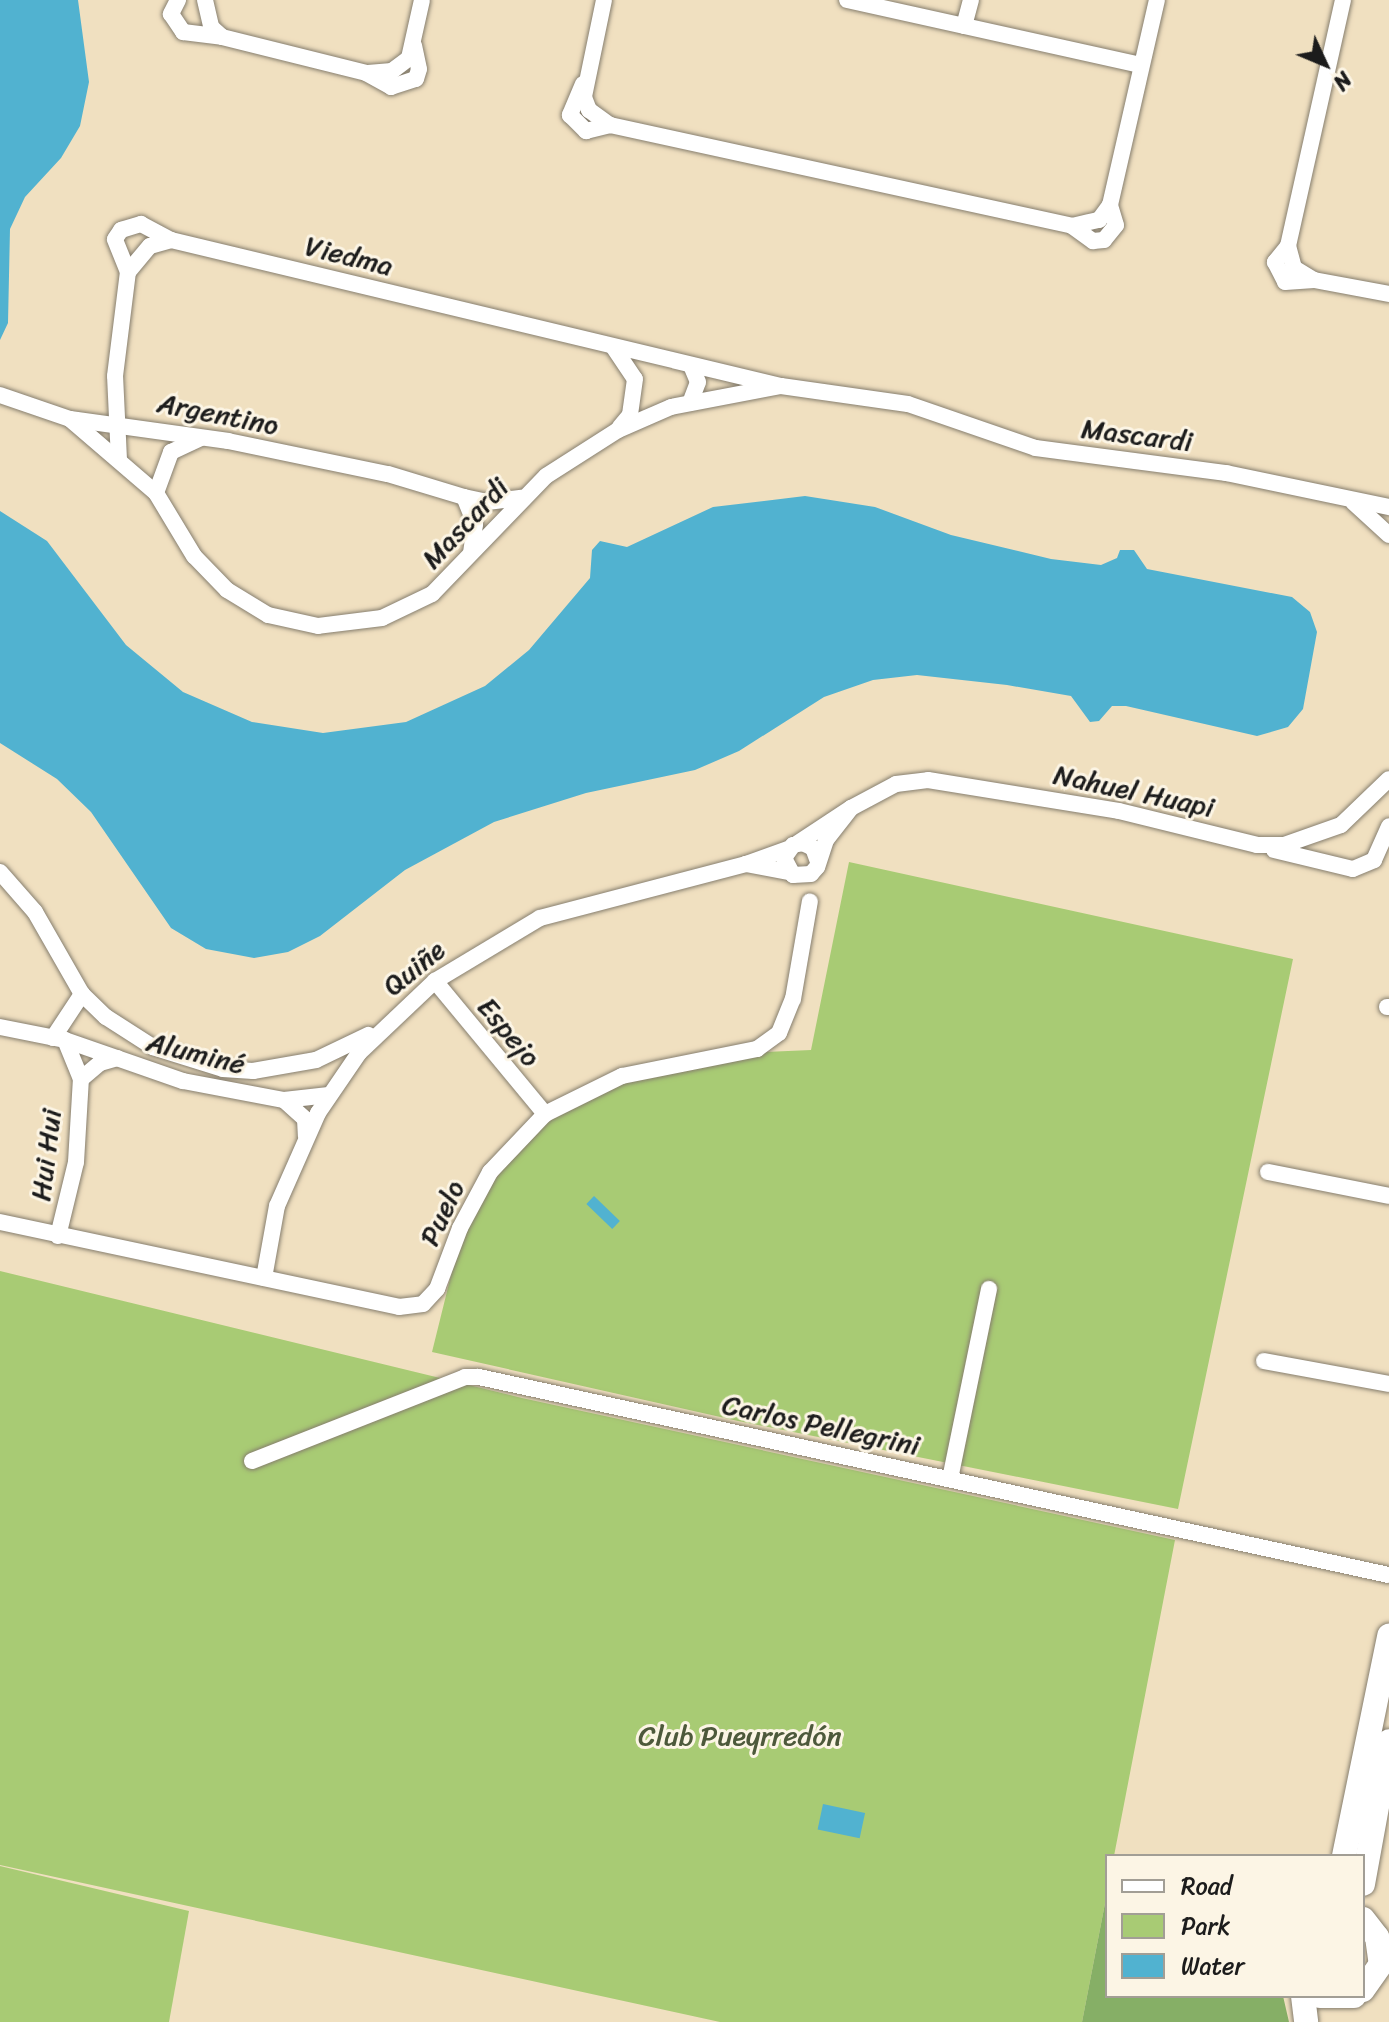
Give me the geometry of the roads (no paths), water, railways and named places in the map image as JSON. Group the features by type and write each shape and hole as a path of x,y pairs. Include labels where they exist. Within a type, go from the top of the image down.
{"main road":[{"path":"1344,1854 1389,1636"},
{"path":"1365,1873 1389,1741"},
{"path":"1365,1923 1380,1949 1381,1964 1365,1988"},
{"path":"1303,1998 1306,2022"},
{"path":"1345,2022 1359,1998"}],"street":[{"path":"178,0 171,14 183,32 222,37 366,73 391,87 411,84 419,69 414,46 422,0"},
{"path":"205,0 211,27 222,37"},
{"path":"604,0 584,83 589,110 610,125 1072,226 1099,220 1110,205 1157,0"},
{"path":"847,0 1140,65"},
{"path":"964,26 971,0"},
{"path":"1343,0 1288,246 1275,262 1280,276 1292,285 1314,280 1389,294"},
{"name":"Viedma","path":"128,272 117,252 121,230 141,224 171,240 657,359"},
{"path":"119,460 115,376 128,272 150,246 171,240"},
{"path":"614,348 635,379"},
{"path":"618,430 634,399 639,367 657,359 781,386"},
{"path":"690,403 698,382 692,368"},
{"path":"634,399 644,411 656,413 690,403 781,386"},
{"name":"Mascardi","path":"781,386 894,401 1036,448 1226,473 1389,507"},
{"path":"0,395 70,419 156,493 171,452 205,436"},
{"name":"Mascardi","path":"156,493 209,573 248,606 287,622 318,626 382,618 432,594 522,498 575,454 656,413"},
{"name":"Argentino","path":"70,419 205,436 388,474 487,502 522,498"},
{"path":"464,497 475,524 470,556"},
{"path":"1348,498 1389,535"},
{"name":"Nahuel Huapi","path":"793,846 851,808 896,784 928,780 1119,811 1257,845 1284,845 1332,829 1356,814 1389,779"},
{"name":"Puelo","path":"0,1222 399,1307 423,1304 437,1289 460,1228 490,1172 545,1114 622,1076 739,1053 770,1042 787,1020 816,867 826,840 851,808"},
{"path":"1257,845 1353,869 1374,860 1389,826"},
{"path":"746,864 790,874 816,867 813,848 793,846 784,863 790,874 810,901"},
{"name":"Quiñe","path":"264,1278 277,1206 306,1136 329,1095 338,1080 391,1020 435,981 480,950 550,914 746,864 793,846"},
{"path":"0,872 35,912 82,994 131,1035 187,1060 253,1071 316,1060 391,1020"},
{"name":"Espejo","path":"435,981 545,1114"},
{"path":"82,994 59,1039 81,1079 100,1063 117,1058"},
{"name":"Aluminé","path":"0,1027 59,1039 183,1081 284,1100 329,1095"},
{"path":"316,1060 333,1067 338,1080"},
{"name":"Hui Hui","path":"58,1236 76,1162 81,1079"},
{"path":"284,1100 305,1119 306,1136"},
{"path":"1268,1172 1389,1196"},
{"path":"950,1479 989,1289"},
{"path":"1264,1361 1389,1384"},
{"name":"Carlos Pellegrini","path":"252,1461 465,1377 479,1377 1389,1575"}],"water":[{"path":"0,0 78,0 89,82 80,126 61,158 25,197 10,229 8,323 0,340"},
{"path":"805,496 875,507 951,535 1051,559 1101,565 1117,558 1120,550 1134,550 1147,569 1292,597 1310,612 1317,632 1303,709 1288,727 1257,736 1126,706 1112,706 1099,721 1090,722 1071,696 1007,685 917,675 873,680 824,697 739,751 695,770 586,793 494,822 405,870 320,936 288,952 254,958 206,949 171,928 91,812 57,779 0,743 0,511 47,541 126,645 183,692 252,722 323,733 406,722 485,686 529,650 590,578 592,550 600,541 627,547 713,507"},
{"path":"594,1196 620,1221 612,1229 586,1204"},
{"path":"823,1804 865,1813 860,1838 818,1829"}],"park label":[{"name":"Club Pueyrredón","path":"740,1736"}]}
